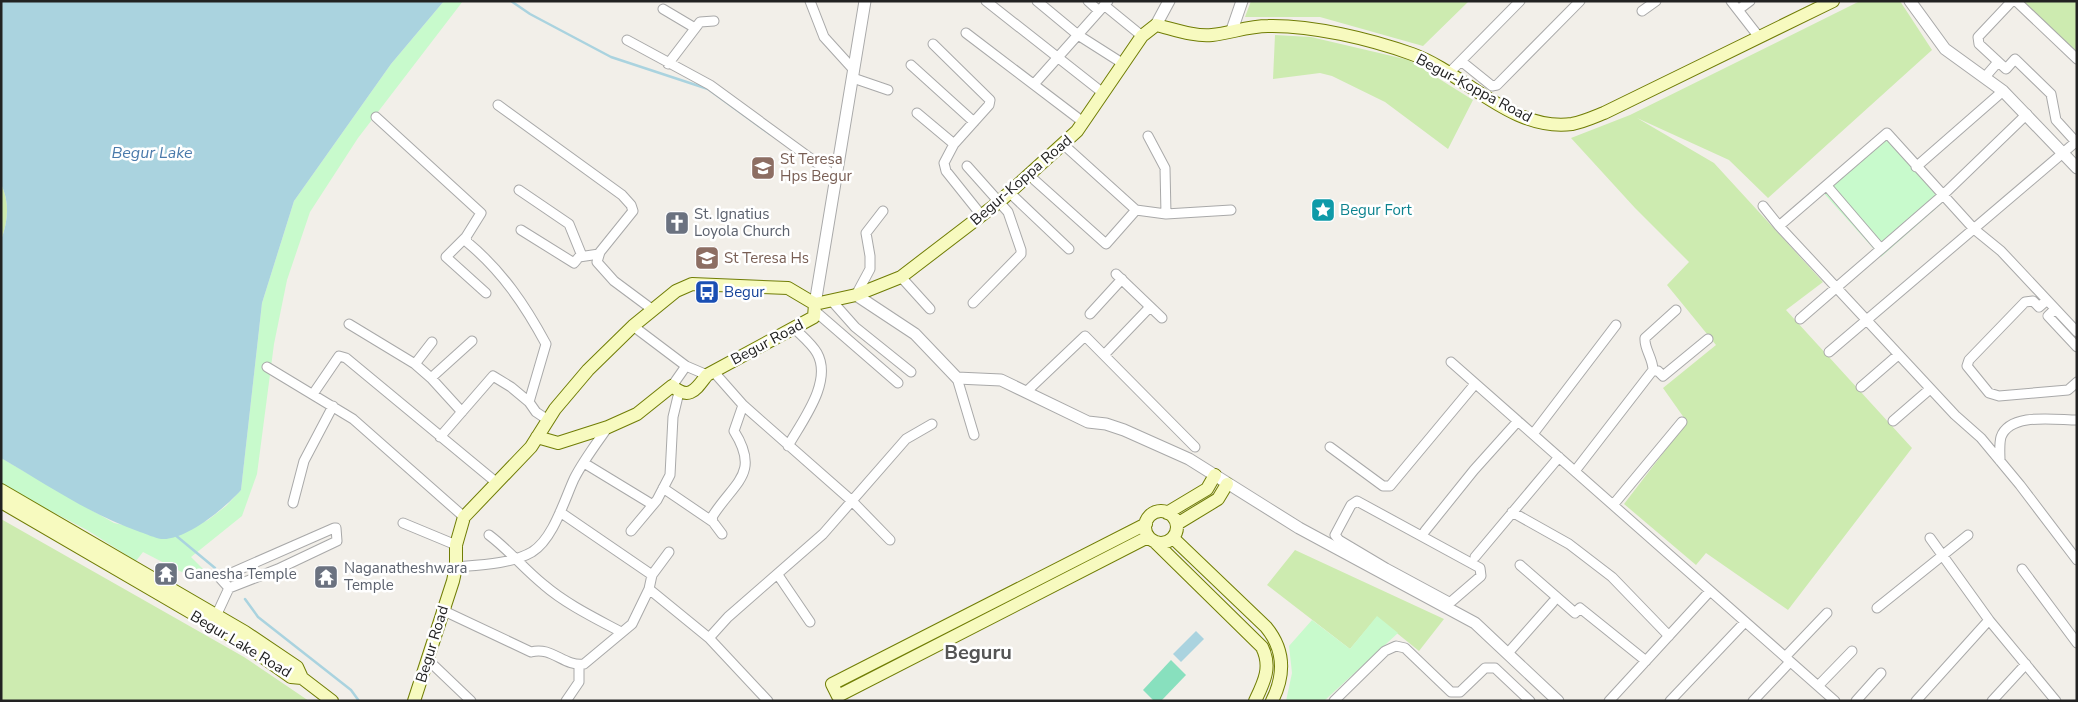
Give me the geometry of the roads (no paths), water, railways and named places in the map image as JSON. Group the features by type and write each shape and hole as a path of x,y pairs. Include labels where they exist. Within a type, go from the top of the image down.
{"main road":[{"name":"Begur-Koppa Road","path":"815,308 831,300 856,294 902,277 1010,193 1064,144 1083,122 1142,36 1156,25 1205,36 1232,30 1269,26 1328,33 1423,58 1493,101 1524,117 1546,123 1572,124 1604,113 1832,1"},
{"name":"Begur Road","path":"414,701 456,567 456,545 464,517 531,447 537,437 548,420 579,380 632,326 676,291 692,284 788,288 815,308 814,317 710,373 688,394 676,389 637,414 608,427 558,443 537,437"},
{"path":"1167,512 1174,518 1177,524 1173,538 1165,543 1151,539 838,696 832,684 1146,524 1154,513 1167,512 1207,488 1214,476"},
{"path":"1177,524 1218,500 1227,484"},
{"name":"Begur Lake Road","path":"1,490 53,527"},
{"name":"Begur Lake Road","path":"1,502 53,527 190,607 291,677 302,678 297,667 216,616 190,607"},
{"path":"1146,524 1151,539 1262,647 1268,665 1262,687 1254,701"},
{"path":"1173,538 1270,633 1278,646 1282,661 1282,676 1274,696 1262,687"},
{"path":"302,678 332,701"}],"street":[{"path":"810,1 824,37 853,74 888,90"},
{"path":"865,1 815,308 898,383"},
{"path":"986,1 1056,59 1102,93"},
{"path":"1037,1 1078,35 1122,64"},
{"path":"1088,1 1104,6 1142,36"},
{"path":"1232,30 1242,1"},
{"path":"1449,73 1520,1"},
{"path":"1461,61 1492,86 1497,84 1580,1"},
{"path":"1642,11 1656,1"},
{"path":"1732,1 1759,37"},
{"path":"1738,10 1750,1"},
{"path":"1910,1 1945,49 2003,91 2077,168"},
{"path":"1829,352 2076,141 2056,120 2051,94 2015,59 2006,70 1979,44 1978,37 2012,1"},
{"path":"2016,1 2077,59"},
{"path":"1156,25 1166,3"},
{"path":"1035,83 1104,6"},
{"path":"664,8 695,28"},
{"path":"668,64 703,20 714,21"},
{"path":"966,33 1035,83 1083,122"},
{"path":"627,40 718,90 836,177"},
{"path":"933,44 990,100 990,105 954,144 945,159 944,167 982,216"},
{"path":"1985,78 1998,62"},
{"path":"911,65 974,122"},
{"path":"1916,167 2003,91"},
{"path":"498,105 622,195 631,205 633,211 599,254 597,262 614,281 653,310"},
{"path":"917,113 954,144"},
{"path":"1800,320 1942,196 2027,114"},
{"path":"376,117 480,211 481,215 466,237 446,257 486,293"},
{"path":"1779,226 1887,134 1974,230 2001,251 2077,332"},
{"path":"1148,136 1165,168 1166,214"},
{"path":"1064,144 1136,210 1166,214 1231,210"},
{"path":"967,166 1008,212 1018,237 1021,254 973,304"},
{"path":"1030,176 1106,244 1136,210"},
{"path":"1826,186 1881,249"},
{"path":"519,190 570,224 582,256"},
{"path":"1010,193 1069,249"},
{"path":"1763,206 1779,226 1930,390 1981,438 2077,560"},
{"path":"883,211 866,233 870,269 856,294 915,334 957,378 974,435"},
{"path":"522,230 574,263 582,256 599,254"},
{"path":"466,237 467,242 515,291 546,344 529,402"},
{"path":"1090,314 1119,276 1162,318"},
{"path":"902,277 930,309"},
{"path":"831,300 855,327 911,372"},
{"path":"2039,307 2047,300"},
{"path":"2077,347 2033,301 2025,302 1969,360 1967,366 1989,392 1999,396 2068,390 2077,382"},
{"path":"1104,355 1150,307"},
{"path":"2048,316 2055,309"},
{"path":"1575,471 1653,370 1653,364 1644,343 1645,338 1676,310"},
{"path":"349,324 415,364 431,378 462,412"},
{"path":"1533,434 1616,325"},
{"path":"632,326 686,366 710,373 788,446 852,501 890,540"},
{"path":"788,446 815,396 822,370 817,353 794,328"},
{"path":"1026,392 1085,336 1195,447"},
{"path":"431,378 472,340"},
{"path":"1653,370 1658,371 1663,376 1708,340"},
{"path":"415,364 432,342"},
{"path":"1861,387 1898,354"},
{"path":"313,394 339,356 346,358 496,483"},
{"path":"1451,362 1788,659 1818,686 1829,699"},
{"path":"631,531 653,505 670,475 673,416 678,375 686,366"},
{"path":"267,367 358,422 464,517"},
{"path":"440,437 493,376 511,387 529,402 536,412 548,420"},
{"path":"957,378 1001,380 1088,422 1106,424 1165,447 1280,517 1385,570 1448,602 1452,602 1481,576 1480,568 1357,501 1351,504 1335,534 1339,540 1385,570 1475,623 1558,701"},
{"path":"1330,446 1383,486 1390,486 1475,384"},
{"path":"1893,422 1930,390"},
{"path":"712,522 712,517 719,506 744,473 747,462 744,447 734,431 743,405"},
{"path":"293,503 304,461 333,406"},
{"path":"2000,460 2001,437 2008,427 2018,420 2077,420"},
{"path":"1425,531 1474,470 1518,422"},
{"path":"1614,505 1682,422"},
{"path":"709,638 728,617 823,534 906,439 932,424"},
{"path":"456,567 490,564 531,552 540,545 560,512 584,463 608,427"},
{"path":"1475,557 1559,457"},
{"path":"584,463 653,505"},
{"path":"663,488 712,522 722,534"},
{"path":"560,512 652,575"},
{"path":"1512,512 1569,544 1612,577 1669,636"},
{"path":"403,523 456,545"},
{"path":"216,616 229,588 278,569 337,541 336,528 220,578 229,588"},
{"path":"489,535 516,557 544,585 585,612 621,632"},
{"path":"1877,608 1968,535"},
{"path":"1930,538 1989,620 2056,701"},
{"path":"442,610 531,652 541,649 579,665 584,664 636,619 649,588 652,575 669,552"},
{"path":"1520,565 1575,613 1580,608 1646,661"},
{"path":"2022,569 2077,643"},
{"path":"778,575 810,622"},
{"path":"649,588 709,638 768,701"},
{"path":"1609,701 1710,591"},
{"path":"1508,653 1553,602"},
{"path":"1753,701 1827,613"},
{"path":"1916,701 1989,620"},
{"path":"1670,701 1745,622"},
{"path":"1334,701 1385,651 1396,646 1405,648 1451,692 1460,692 1485,668 1495,668 1530,701"},
{"path":"1818,686 1852,651"},
{"path":"427,659 471,701"},
{"path":"1992,701 2026,664"},
{"path":"566,701 579,682 579,665"},
{"path":"1856,701 1881,673"}],"water":[{"name":"Begur Lake","path":"1,1 444,1 391,64 294,201 262,303 241,490 216,514 182,535 161,539 122,525 69,498 1,458 1,240 5,226 7,205 1,184"},
{"path":"1196,631 1204,639 1181,662 1173,654"}],"waterway":[{"path":"511,1 530,14 611,57 708,89 770,134"},
{"path":"174,534 215,568"},
{"path":"245,599 258,617 351,690 359,701"}],"place":[{"name":"St Teresa Hps Begur","path":"763,168"},
{"name":"Begur Fort","path":"1323,210"},
{"name":"St. Ignatius Loyola Church","path":"677,223"},
{"name":"St Teresa Hs","path":"707,258"},
{"name":"Begur","path":"707,292"},
{"name":"Ganesha Temple","path":"166,574"},
{"name":"Naganatheshwara Temple","path":"326,577"}],"district":[{"name":"Beguru","path":"978,652"}]}
